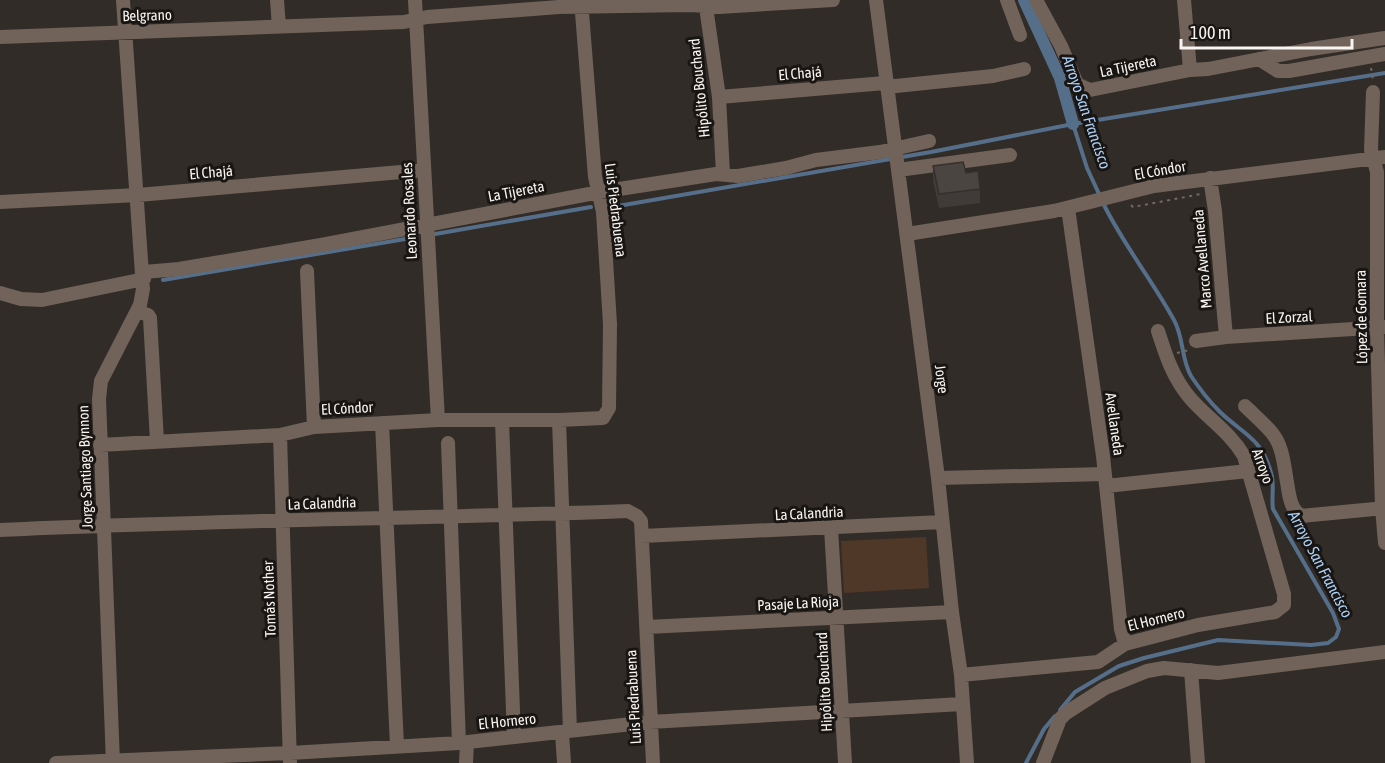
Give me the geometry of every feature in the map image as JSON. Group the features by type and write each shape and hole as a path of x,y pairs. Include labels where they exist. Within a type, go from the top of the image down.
{"street":[{"name":"Jorge Santiago Bynnon","path":"112,762 99,399 101,381 143,297 144,275 123,0"},
{"path":"277,0 279,27"},
{"name":"Leonardo Rosales","path":"415,0 438,420"},
{"name":"Belgrano","path":"0,37 404,22 428,17 581,3 706,3 719,7 833,0"},
{"name":"Jorge","path":"876,0 938,478 961,675 968,763"},
{"path":"1007,0 1020,35"},
{"name":"La Tijereta","path":"1036,0 1061,46 1077,84 1090,90 1190,70 1208,69 1385,38"},
{"path":"1184,0 1190,70"},
{"name":"Luis Piedrabuena","path":"581,3 595,177 603,212 610,324 609,408 603,418 598,419"},
{"name":"Hipólito Bouchard","path":"706,3 718,97 723,174"},
{"path":"1259,59 1278,71 1385,54"},
{"name":"El Chajá","path":"718,97 993,76 1024,69"},
{"name":"López de Gomara","path":"1373,85 1371,150 1379,158 1377,172 1385,543"},
{"path":"896,159 929,141"},
{"name":"La Tijereta","path":"0,293 21,299 42,300 144,275 600,192 723,174 738,176 786,168 816,160 880,152 896,159"},
{"path":"896,159 1010,155"},
{"name":"El Cóndor","path":"907,234 1124,197 1379,158"},
{"name":"El Chajá","path":"0,202 138,195 424,170"},
{"name":"Marco Avellaneda","path":"1211,185 1226,337"},
{"name":"Avellaneda","path":"1075,207 1121,629 1125,644"},
{"path":"307,271 314,427"},
{"path":"137,311 150,318 157,441"},
{"name":"El Zorzal","path":"1193,346 1226,337 1381,328"},
{"name":"Arroyo","path":"1158,331 1176,380 1191,400 1233,440 1244,456 1286,599"},
{"path":"1245,406 1276,440 1283,460 1292,506 1296,513 1301,516 1383,508"},
{"name":"El Cóndor","path":"100,445 280,435 314,427 438,420 598,419"},
{"path":"559,420 566,731 564,763"},
{"path":"502,421 514,737"},
{"path":"382,423 397,746"},
{"name":"Tomás Nother","path":"280,435 290,758"},
{"path":"448,443 463,742 466,763"},
{"path":"938,478 1105,480 1248,471"},
{"name":"La Calandria","path":"0,530 103,525 628,511 641,521"},
{"name":"Luis Piedrabuena","path":"641,521 653,763"},
{"name":"La Calandria","path":"642,536 942,522"},
{"name":"Hipólito Bouchard","path":"831,528 845,763"},
{"name":"El Hornero","path":"961,675 1098,662 1125,644 1198,625 1275,612 1284,605 1286,599"},
{"name":"Pasaje La Rioja","path":"647,627 952,612"},
{"path":"1043,763 1060,720 1066,713 1106,688 1147,671 1164,668 1218,673 1385,652"},
{"path":"1191,670 1198,763"},
{"name":"El Hornero","path":"56,763 290,758 650,722 962,704"}],"path":[{"path":"1371,70 1373,85"},
{"path":"1124,197 1133,207 1211,185"},
{"path":"1177,353 1193,346"}],"shaded area":[{"path":"926,537 929,588 844,593 841,541"}],"building":[{"path":"963,162 966,173 978,171 980,189 939,194 933,166"}],"waterway":[{"name":"Arroyo San Francisco","path":"1024,0 1060,78 1073,124"},
{"path":"618,206 931,152 1073,124 1385,73"},
{"name":"Arroyo San Francisco","path":"1073,124 1087,168 1100,196"},
{"name":"Arroyo San Francisco","path":"1060,710 1075,692 1119,666 1144,658 1218,640 1311,645 1328,643 1336,637 1339,629 1333,613 1273,509 1273,486 1267,461 1257,444 1216,408 1191,376 1174,320 1119,233 1103,203"},
{"path":"435,234 591,207"},
{"path":"163,280 417,237"},
{"name":"Arroyo San Francisco","path":"1026,763 1044,729 1055,716"}]}
